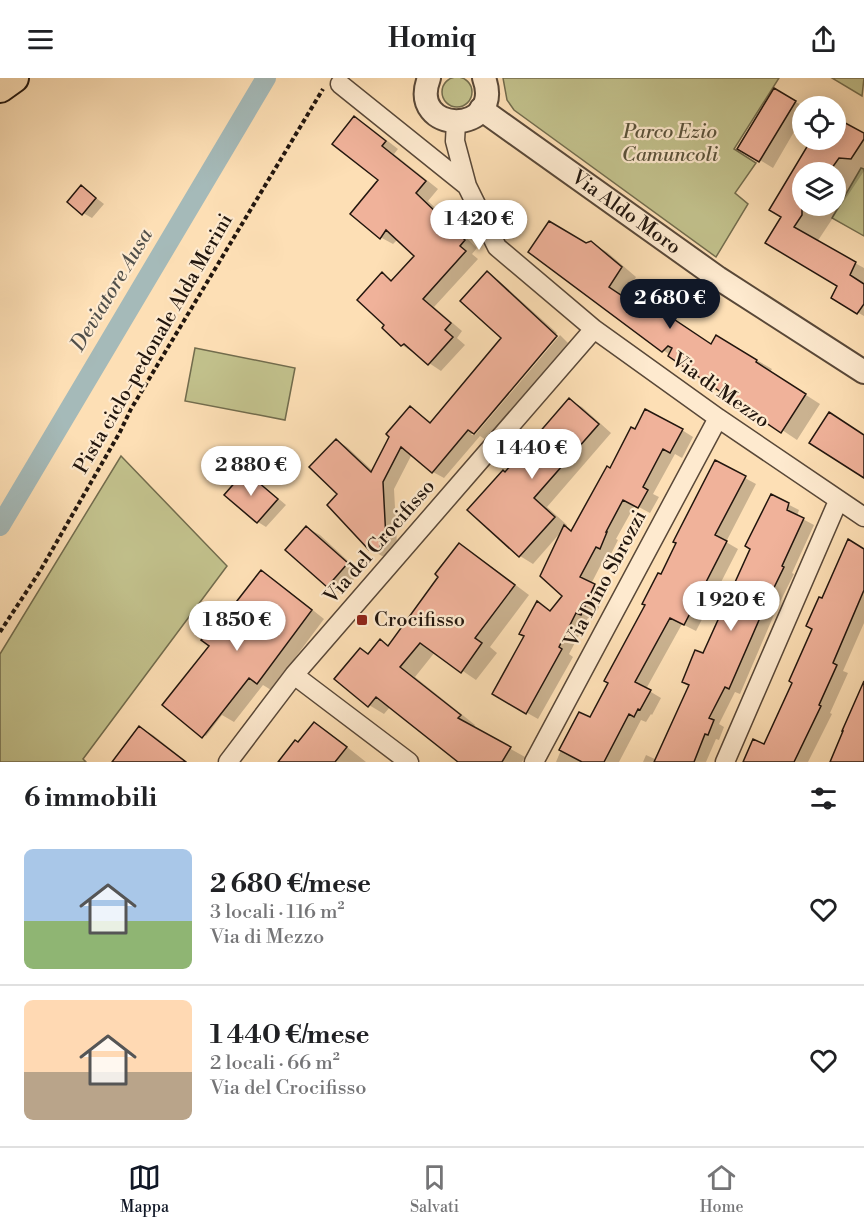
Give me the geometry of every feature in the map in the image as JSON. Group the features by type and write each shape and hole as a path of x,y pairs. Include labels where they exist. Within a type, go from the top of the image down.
{"main road":[{"path":"0,87 14,78"}],"street":[{"path":"429,78 426,94 432,111 447,121 456,122 474,116 482,109 487,89 484,78"},
{"name":"Via di Mezzo","path":"340,84 466,186"},
{"name":"Via Aldo Moro","path":"482,109 718,278 864,372"},
{"name":"Via di Mezzo","path":"456,122 455,141 466,186 497,247 594,329 718,418 864,517"},
{"name":"Via del Crocifisso","path":"228,762 294,675 594,329"},
{"name":"Via Dino Sbrozzi","path":"534,762 718,418"},
{"path":"725,762 838,501"},
{"path":"294,675 409,762"}],"path":[{"name":"Pista ciclo-pedonale Alda Merini","path":"0,632 40,571 148,380 327,82 340,84"}],"green space":[{"path":"457,77 468,81 472,92 468,103 457,107 446,103 442,92 446,81"},
{"name":"Parco Ezio Camuncoli","path":"503,78 779,78 734,149 756,163 735,193 748,204 716,257 514,110 507,100"},
{"path":"832,78 864,78 862,96"},
{"path":"861,168 864,169 864,236 832,218 833,216 846,216 846,194"},
{"path":"195,348 295,368 285,420 185,401"},
{"path":"121,456 227,566 83,759 86,762 0,762 0,654"}],"building":[{"path":"774,88 792,99 792,108 759,162 737,149"},
{"path":"354,116 386,141 382,146 426,181 416,193 465,240 460,246 466,251 423,299 451,323 445,330 453,337 428,365 404,344 401,346 382,328 384,325 357,300 382,272 391,281 414,256 386,230 380,239 350,214 378,180 332,144"},
{"path":"846,123 864,133 864,139 851,159 839,158 836,162 798,162 805,150 846,150"},
{"path":"792,172 792,216 801,216 794,227 856,262 850,275 864,284 864,304 857,314 831,298 837,286 765,243 781,217 769,210"},
{"path":"81,185 96,198 82,215 67,202"},
{"path":"549,221 586,243 591,241 622,267 609,287 630,301 633,298 646,308 651,304 711,344 716,335 806,394 781,433 668,356 672,348 668,346 662,352 528,252"},
{"path":"487,271 557,336 474,434 468,430 432,473 401,447 383,482 386,539 380,540 380,551 369,550 327,505 337,494 309,467 336,439 371,472 389,437 386,434 410,406 430,423 501,338 460,301"},
{"path":"569,398 599,424 534,498 555,517 519,557 467,510 503,470 505,472"},
{"path":"645,409 683,429 670,453 663,449 643,487 648,490 638,508 623,500 600,549 596,547 580,577 595,584 581,615 576,613 559,647 562,649 526,714 492,694 524,636 519,634 537,601 550,611 562,596 540,576 564,525 571,531 607,466 610,468 631,427 635,429"},
{"path":"829,412 864,435 864,478 809,443"},
{"path":"715,460 746,476 715,535 727,541 684,625 670,618 635,682 651,690 640,710 638,709 634,717 629,714 604,762 582,762 559,750 579,712 590,717 608,683 604,681 645,605 642,604 658,573 661,574 676,543 673,542"},
{"path":"245,471 278,499 257,523 224,495"},
{"path":"771,494 789,503 787,510 804,518 782,566 784,567 729,689 725,687 709,718 714,720 708,735 705,734 694,762 654,762 689,685 682,682 695,650 703,653 750,549 745,546"},
{"path":"306,526 348,563 327,587 285,550"},
{"path":"848,539 864,549 864,590 833,663 837,665 819,705 821,706 794,762 743,762 753,739 764,744 792,683 789,681 812,629 806,626 819,597 822,598"},
{"path":"459,543 515,585 475,638 482,643 461,673 420,643 400,667 461,715 458,718 511,747 502,762 458,762 376,697 368,707 334,679 360,648 368,654 380,639 388,646 438,577 435,574"},
{"path":"261,570 312,610 257,684 249,678 202,738 162,705 209,646 201,640 223,612 226,615"},
{"path":"864,681 864,762 830,762 842,731"},
{"path":"314,722 347,747 335,762 278,762 295,740 298,742"},
{"path":"139,726 186,762 112,762"}],"waterway":[{"name":"Deviatore Ausa","path":"0,526 266,78"}],"place":[{"name":"Crocifisso","path":"362,620"}]}
